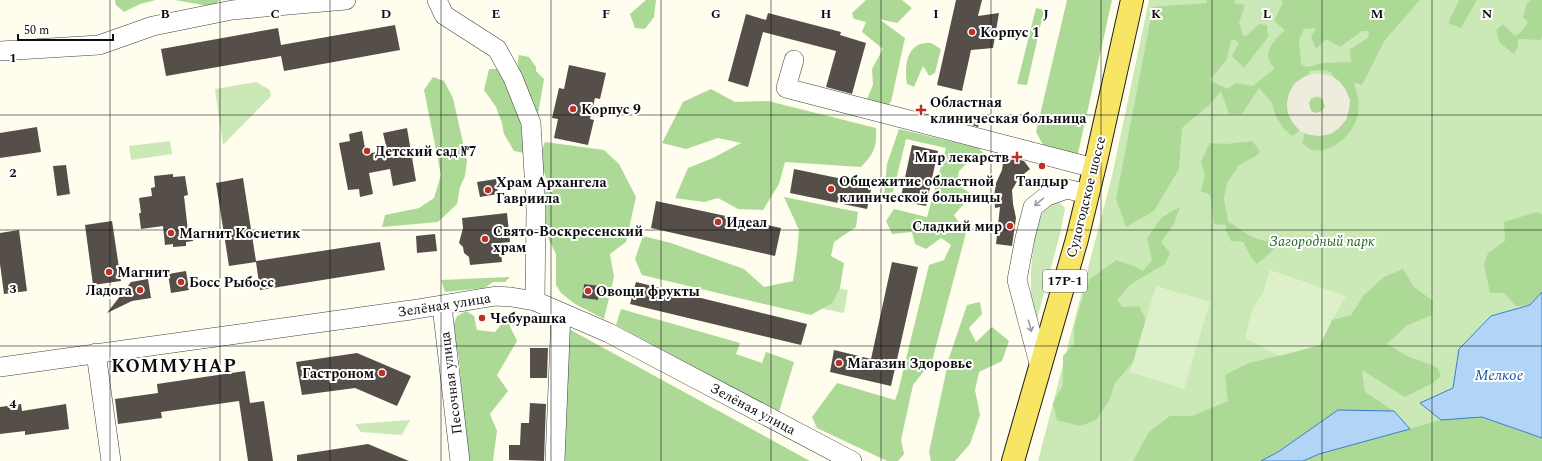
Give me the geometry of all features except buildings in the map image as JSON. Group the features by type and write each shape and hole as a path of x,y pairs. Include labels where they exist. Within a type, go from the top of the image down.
{"main road":[{"name":"Судогодское шоссе","path":"1013,461 1077,239 1132,0"}],"street":[{"path":"0,51 99,45 153,26 232,10 346,0"},
{"path":"437,0 444,15 497,49 513,78 531,123 536,209 535,301"},
{"path":"794,60 786,88 1094,168"},
{"path":"1040,367 1017,280 1033,207 1047,196 1067,189 1088,194"},
{"name":"Зелёная улица","path":"0,366 442,306 496,296 512,297 535,301 609,333 852,461"},
{"name":"Песочная улица","path":"442,306 460,461"},
{"path":"555,461 561,313"},
{"path":"96,353 111,461"}],"green space":[{"path":"115,0 156,0 140,4 124,12 116,5"},
{"path":"175,0 219,0 217,3 208,6"},
{"path":"646,0 656,0 654,17 645,29 635,28 630,14"},
{"path":"866,0 902,0 912,8 897,23 879,19 905,38 891,102 881,110 867,99 873,85 872,69 883,49 862,32 866,22 854,19 852,13"},
{"path":"1067,0 1112,0 1077,158 1047,152 1036,132"},
{"name":"Загородный парк","path":"1149,0 1542,0 1542,453 1365,461 1038,461 1112,176"},
{"path":"1207,0 1235,0 1234,3 1245,5 1239,23 1243,35 1246,36 1259,24 1267,25 1268,37 1244,68 1232,56 1239,43 1234,39 1231,41 1226,61 1209,80 1227,89 1236,83 1253,86 1275,68 1269,61 1268,56 1270,47 1285,30 1274,21 1283,2 1281,0 1420,0 1385,40 1362,85 1354,83 1359,109 1352,128 1348,135 1342,140 1328,149 1320,150 1312,150 1302,143 1305,133 1310,135 1340,82 1332,77 1332,73 1324,70 1309,71 1309,74 1295,86 1291,92 1288,98 1287,109 1295,126 1300,131 1292,136 1284,129 1276,117 1272,103 1259,88 1242,114 1229,114 1221,91 1209,105 1182,128 1179,169 1154,211 1126,227 1116,199 1153,7 1206,3","holes":["1316,28 1311,37 1316,49 1326,39 1340,47 1362,31 1369,31 1368,38 1350,49 1351,62 1323,63 1307,67 1301,64 1299,40 1304,29"]},
{"path":"1459,0 1477,0 1461,28 1448,23"},
{"path":"1531,0 1542,0 1541,40 1518,39 1518,46 1514,54 1500,43 1496,30 1503,24 1515,36 1522,31 1528,22 1523,17 1527,3"},
{"path":"1036,8 1044,10 1027,85 1017,84"},
{"path":"923,43 931,43 941,49 935,73 929,76 923,66 914,87 907,84 906,68 908,57 918,45"},
{"path":"519,55 529,57 536,67 536,71 544,79 538,114 522,86 518,71"},
{"path":"489,69 503,69 519,108 524,153 514,151 504,134 502,123 496,107 484,90"},
{"path":"433,77 444,81 453,98 467,161 465,176 460,187 457,204 438,222 382,227 385,215 419,208 434,198 441,175 424,90"},
{"path":"256,82 270,90 271,96 223,145 215,89"},
{"path":"711,89 735,102 768,101 876,128 874,150 861,167 785,162 779,184 763,210 738,209 718,198 704,202 675,198 688,168 713,158 741,143 718,138 686,149 662,143 683,102"},
{"path":"1314,97 1320,97 1325,102 1323,111 1320,113 1314,113 1309,108 1309,102"},
{"path":"899,129 979,148 985,155 965,165 959,171 957,184 972,195 954,215 966,233 932,361 913,385 901,440 904,454 898,461 887,461 817,428 812,417 837,383 895,400 929,265 944,260 951,245 941,238 926,249 915,244 912,232 892,234 886,221 894,209 927,217 946,148 906,139 893,192 884,194 887,164"},
{"path":"170,141 172,154 131,160 129,146"},
{"path":"1252,141 1260,151 1256,156 1239,165 1227,183 1224,199 1228,221 1245,233 1257,239 1278,242 1272,251 1257,264 1251,257 1243,242 1231,241 1226,231 1226,225 1214,224 1210,195 1201,191 1205,175 1201,161 1210,143 1226,144"},
{"path":"545,142 604,150 619,164 636,197 626,242 610,254 614,277 604,319 575,304 561,293 556,285 556,254 548,238 541,214 547,180 539,159","holes":["584,284 600,287 598,300 582,298"]},
{"path":"784,197 858,212 856,227 834,242 831,256 844,263 840,288 832,303 811,315 642,275 635,259 643,236 671,243 744,269 764,287 793,281 799,230"},
{"path":"1051,202 1060,203 1065,208 1060,234 1037,319 1031,298 1031,270 1034,239 1044,208"},
{"path":"1180,207 1174,224 1161,242 1170,253 1165,264 1131,284 1117,300 1122,307 1139,306 1147,322 1135,360 1115,383 1109,401 1096,420 1080,426 1057,420 1053,403 1063,385 1063,356 1074,344 1074,327 1086,286 1090,279 1116,260 1143,271 1152,260 1147,238 1162,217"},
{"path":"1537,212 1542,214 1542,292 1530,305 1516,306 1504,293 1490,293 1484,264 1488,253 1505,241 1504,222"},
{"path":"1403,269 1414,287 1433,301 1432,315 1406,326 1387,344 1407,356 1437,367 1441,376 1433,383 1405,397 1362,370 1365,392 1394,411 1338,410 1278,452 1261,461 1133,461 1149,432 1170,416 1192,416 1228,401 1225,375 1249,363 1320,345 1332,320 1351,315 1364,295 1384,277"},
{"path":"1270,270 1346,296 1320,345 1279,356 1245,338 1252,310 1263,293"},
{"path":"510,277 505,282 493,282 484,288 445,292 441,280"},
{"path":"817,285 848,290 844,313 813,307"},
{"path":"1156,286 1210,302 1184,389 1130,372"},
{"path":"980,302 982,314 969,328 976,342 992,327 1009,341 1002,361 979,372 975,390 980,415 970,444 955,461 931,461 929,452 949,358 967,305"},
{"path":"621,309 740,343 736,354 762,363 766,352 794,362 779,412 616,325"},
{"path":"466,311 474,316 477,330 495,332 506,318 517,341 497,375 508,391 490,414 497,431 493,461 467,461 459,359 453,326 457,316"},
{"path":"569,329 810,461 561,461"},
{"path":"1482,417 1542,438 1542,461 1303,461 1319,454 1441,420"},
{"path":"410,420 402,435 361,432 355,424"}],"shaded area":[{"path":"1316,73 1332,76 1340,82 1346,90 1350,100 1346,120 1331,134 1320,136 1310,135 1300,131 1288,114 1287,104 1289,93 1294,84 1302,78","holes":["1317,96 1322,98 1325,106 1322,111 1316,113 1311,111 1309,103 1311,98"]}],"water":[{"name":"Мелкое","path":"1542,292 1542,438 1482,417 1441,420 1420,403 1453,388 1459,349 1491,316 1530,305"},
{"path":"1338,410 1394,411 1410,429 1319,454 1303,461 1261,461 1278,452"}],"place":[{"name":"Корпус 1","path":"972,32"},
{"name":"Корпус 9","path":"573,109"},
{"name":"Областная клиническая больница","path":"921,110"},
{"name":"Детский сад №7","path":"367,151"},
{"name":"Мир лекарств","path":"1017,157"},
{"name":"Тандыр","path":"1042,166"},
{"name":"Общежитие областной клинической больницы","path":"831,189"},
{"name":"Храм Архангела Гавриила","path":"488,190"},
{"name":"Идеал","path":"718,222"},
{"name":"Сладкий мир","path":"1010,226"},
{"name":"Магнит Косиетик","path":"171,233"},
{"name":"Свято-Воскресенский храм","path":"485,239"},
{"name":"Магнит","path":"109,272"},
{"name":"Босс Рыбосс","path":"181,282"},
{"name":"Ладога","path":"140,290"},
{"name":"Овощи фрукты","path":"588,291"},
{"name":"Чебурашка","path":"482,318"},
{"name":"Магазин Здоровье","path":"839,363"},
{"name":"Гастроном","path":"382,373"}],"district":[{"name":"КОММУНАР","path":"174,366"}]}
